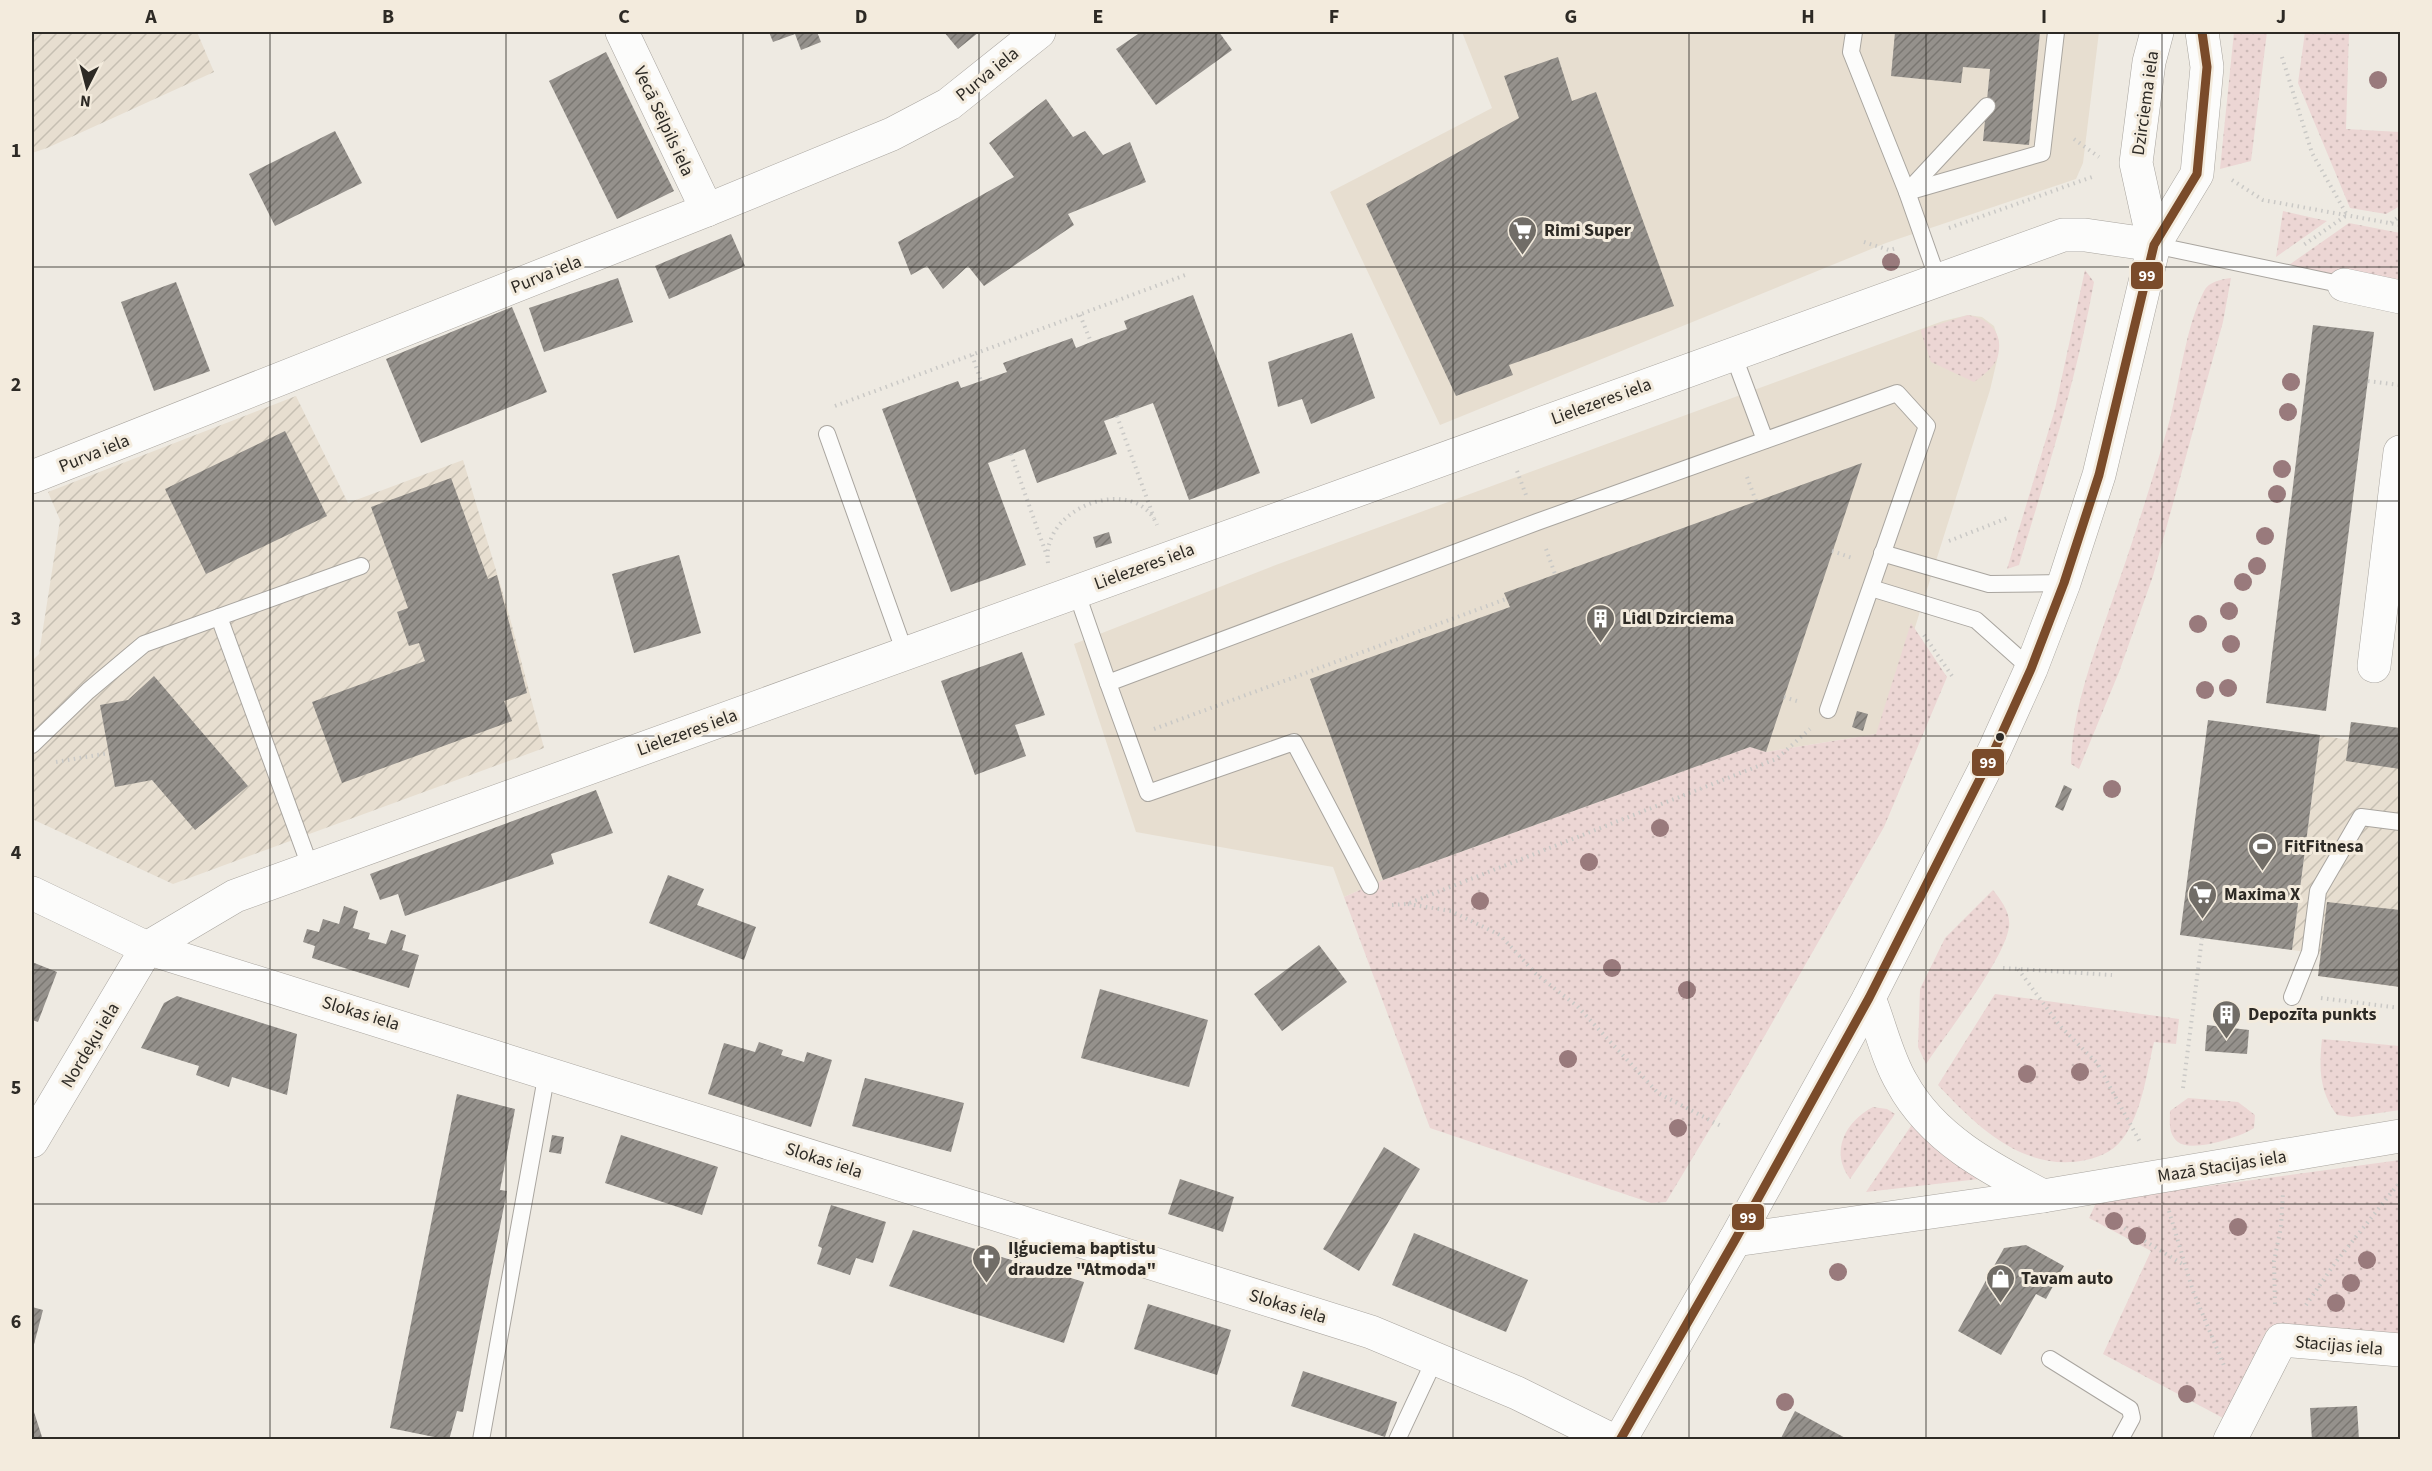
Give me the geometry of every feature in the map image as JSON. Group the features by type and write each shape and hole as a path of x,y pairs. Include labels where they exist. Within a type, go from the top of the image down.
{"street":[{"name":"Vecā Sēlpils iela","path":"622,32 706,210"},
{"name":"Purva iela","path":"32,477 892,134 949,104 1039,32"},
{"name":"Dzirciema iela","path":"2154,245 2136,163 2149,62 2157,32"},
{"name":"Dzirciema iela","path":"1620,1440 1735,1240 1869,998 1994,751 2031,669 2064,583 2098,475 2154,245 2197,174 2207,67 2202,32"},
{"name":"Lielezeres iela","path":"147,948 235,896 2063,235 2085,235 2154,245"},
{"path":"2344,285 2400,297"},
{"path":"2374,666 2400,452"},
{"name":"Slokas iela","path":"32,893 147,948 1371,1332 1517,1393 1612,1440"},
{"name":"Nordeķu iela","path":"32,1141 147,948"},
{"path":"1869,998 1901,1082 1916,1104 1945,1135 1964,1149 1993,1170 2043,1196"},
{"name":"Mazā Stacijas iela","path":"1735,1240 2043,1196 2400,1136"},
{"name":"Stacijas iela","path":"2237,1426 2281,1340 2400,1350"}],"lane":[{"path":"1854,32 1851,52 1907,192 1938,280"},
{"path":"1907,192 2042,153 2056,32"},
{"path":"2037,65 2054,51"},
{"path":"1907,192 1987,106"},
{"path":"2154,245 2344,285"},
{"path":"1733,354 1765,440"},
{"path":"1108,683 1897,393 1927,426 1828,710"},
{"path":"827,434 905,653"},
{"path":"1882,553 1989,584 2064,583"},
{"path":"32,745 88,691 144,644 361,566"},
{"path":"1871,588 1976,620 2031,669"},
{"path":"1067,594 1108,683 1148,794 1294,742 1370,886"},
{"path":"219,617 311,869"},
{"path":"2292,997 2310,952 2318,891 2361,818 2400,822"},
{"path":"481,1440 547,1072"},
{"path":"1397,1440 1436,1359"},
{"path":"2050,1359 2130,1409 2132,1418 2120,1440"}],"path":[{"path":"2282,57 2312,153 2347,215"},
{"path":"1924,237 2095,176"},
{"path":"2225,179 2233,181 2263,200 2400,225"},
{"path":"2270,269 2347,215"},
{"path":"2390,223 2400,216"},
{"path":"830,408 1188,274"},
{"path":"1080,315 1091,342"},
{"path":"972,355 981,381"},
{"path":"2368,381 2400,384"},
{"path":"1117,416 1170,557"},
{"path":"1011,454 1047,557 1067,594"},
{"path":"1047,557 1051,540 1060,522 1075,510 1102,499 1127,501 1143,508 1154,518"},
{"path":"1133,673 1153,729 1506,599"},
{"path":"1407,904 1776,759 1828,710"},
{"path":"83,759 109,753"},
{"path":"1370,886 1387,905 1407,904 1451,911 1500,935 1536,974 1577,1006 1658,1093 1723,1127"},
{"path":"2183,1088 2202,938"},
{"path":"2003,968 2112,975"},
{"path":"2018,969 2060,1026 2097,1063 2140,1143"},
{"path":"2323,999 2400,1008"},
{"path":"2276,1158 2283,1190 2281,1227 2274,1261 2273,1297 2281,1340"},
{"path":"2159,1176 2237,1426"},
{"path":"2281,1340 2335,1263 2400,1182"},
{"path":"2109,1219 2186,1266"}],"shaded area":[{"path":"32,32 197,32 214,72 32,153"},
{"path":"1462,32 2099,32 2083,163 2076,179 1886,243 1440,425 1330,192 1492,108"},
{"path":"2234,32 2267,32 2251,161 2220,169"},
{"path":"2305,32 2349,32 2346,129 2400,132 2400,206 2386,214 2350,208 2298,83"},
{"path":"2283,211 2327,221 2276,257"},
{"path":"2349,223 2400,233 2400,289 2286,267"},
{"path":"2085,270 2094,282 2070,389 2019,565 2007,569 2055,409"},
{"path":"2231,278 2223,322 2153,576 2119,672 2079,769 2071,764 2079,705 2163,443 2192,320 2206,288 2216,282"},
{"path":"1968,315 1982,317 1994,326 1999,342 1997,360 1990,390 1887,716 1876,734 1766,752 1750,747 1383,880 1344,897 1333,867 1136,832 1074,644 1273,566 1943,321"},
{"path":"1968,315 1989,324 1994,329 1999,342 1997,359 1987,372 1974,382 1931,362 1921,332 1921,330"},
{"path":"296,396 348,503 463,460 507,607 544,748 173,884 32,819 32,661 39,654 60,520 48,492"},
{"path":"1911,623 1947,677 1884,827 1740,1079 1666,1202 1651,1203 1430,1128 1344,897 1383,880 1750,747 1766,752 1876,734"},
{"path":"2351,722 2400,728 2400,987 2318,976 2321,954 2292,950 2320,735 2348,740"},
{"path":"1993,890 2007,912 2009,927 2005,941 1986,977 1926,1064 1918,1047 1920,989 1945,938"},
{"path":"1995,994 2179,1019 2176,1044 2154,1042 2137,1112 2122,1140 2113,1148 2086,1160 2063,1162 2042,1160 2022,1153 1985,1130 1938,1085"},
{"path":"2322,1039 2400,1046 2400,1110 2352,1117 2337,1115 2327,1097 2322,1079"},
{"path":"2188,1098 2238,1102 2255,1115 2254,1128 2238,1136 2204,1145 2184,1145 2175,1139 2171,1132 2170,1111"},
{"path":"1873,1107 1887,1109 1895,1114 1850,1179 1841,1158 1843,1138 1855,1120"},
{"path":"1913,1123 1979,1179 1866,1192"},
{"path":"2400,1160 2400,1334 2299,1336 2267,1330 2223,1418 2103,1354 2151,1251 2089,1218 2097,1201"}],"building":[{"path":"769,32 817,32 821,42 801,50 795,34 773,42"},
{"path":"944,32 979,32 958,49"},
{"path":"1141,32 1219,32 1232,50 1156,105 1116,49"},
{"path":"1895,32 2040,32 2029,145 1983,141 1990,69 1963,67 1961,83 1891,76"},
{"path":"606,52 674,191 617,219 549,81"},
{"name":"Rimi Super","path":"1558,57 1572,101 1596,92 1674,306 1509,365 1513,375 1456,396 1366,204 1519,118 1504,76"},
{"path":"1046,99 1073,137 1085,131 1103,155 1130,142 1146,182 1068,214 1074,225 984,286 968,266 943,289 927,266 911,275 898,242 1014,177 989,143"},
{"path":"335,131 362,183 275,226 249,174"},
{"path":"731,234 745,266 669,299 655,266"},
{"path":"618,278 633,322 544,352 529,308"},
{"path":"176,282 210,371 154,391 121,302"},
{"path":"1193,295 1260,473 1189,500 1153,403 1104,421 1117,454 1037,483 1025,449 988,463 1026,565 951,592 882,409 958,381 961,388 1007,372 1003,363 1072,338 1076,348 1127,329 1124,321"},
{"path":"512,307 547,392 421,443 386,359"},
{"path":"2313,325 2374,332 2326,711 2266,703"},
{"path":"1352,333 1375,398 1311,424 1302,399 1278,407 1268,362"},
{"path":"285,431 327,516 206,574 165,489"},
{"name":"Lidl Dzirciema","path":"1862,463 1766,752 1750,747 1383,880 1310,679 1510,607 1504,593"},
{"path":"451,478 488,579 497,575 527,693 504,701 512,721 342,783 312,702 425,661 419,643 409,646 397,612 408,608 371,507"},
{"path":"1109,532 1112,543 1096,548 1093,537"},
{"path":"679,555 701,633 634,653 612,574"},
{"path":"1022,652 1045,715 1015,725 1026,756 975,775 941,681"},
{"path":"154,676 248,786 195,830 152,780 115,787 100,705 128,700"},
{"path":"1857,711 1868,714 1863,731 1852,727"},
{"path":"2208,720 2320,735 2292,950 2180,935"},
{"path":"2351,722 2400,728 2400,769 2346,761"},
{"path":"2064,785 2072,789 2063,811 2055,807"},
{"path":"596,790 613,833 551,854 554,864 405,916 398,894 380,900 370,874"},
{"path":"668,875 704,889 697,905 756,927 744,960 649,923"},
{"path":"2327,902 2400,910 2400,987 2318,976"},
{"path":"344,906 358,911 353,928 370,933 368,939 386,944 391,930 406,935 402,950 419,955 409,988 312,958 315,946 303,942 307,929 319,932 323,919 339,924"},
{"path":"1319,945 1347,982 1282,1031 1254,994"},
{"path":"32,962 57,972 38,1022 32,1020"},
{"path":"1100,989 1208,1020 1189,1087 1081,1058"},
{"path":"177,996 297,1034 287,1095 232,1077 229,1087 196,1075 199,1066 141,1048 164,1003"},
{"name":"Depozīta punkts","path":"2207,1025 2249,1030 2247,1054 2205,1051"},
{"path":"759,1042 783,1050 781,1055 804,1062 807,1052 832,1060 811,1127 708,1094 724,1043 755,1052"},
{"path":"865,1078 964,1103 951,1152 852,1126"},
{"path":"457,1094 515,1109 500,1190 507,1191 463,1412 457,1411 449,1440 390,1428"},
{"path":"552,1135 564,1137 561,1154 549,1152"},
{"path":"621,1135 718,1167 702,1215 605,1183"},
{"path":"1384,1147 1420,1169 1359,1271 1323,1249"},
{"path":"1180,1179 1234,1197 1223,1232 1168,1214"},
{"path":"831,1205 886,1222 873,1263 856,1258 850,1275 817,1264 822,1248 818,1246"},
{"name":"Iļģuciema baptistu draudze \"Atmoda\"","path":"913,1230 1084,1282 1064,1343 889,1286"},
{"path":"1414,1233 1528,1280 1506,1332 1392,1285"},
{"path":"2026,1245 2064,1266 2046,1299 2036,1294 2001,1355 1958,1331 2004,1248"},
{"path":"1148,1304 1231,1330 1217,1375 1134,1349"},
{"path":"32,1307 43,1310 32,1352"},
{"path":"1303,1371 1397,1402 1385,1437 1291,1406"},
{"path":"2357,1406 2359,1440 2312,1440 2310,1408"},
{"path":"1795,1411 1849,1440 1780,1440"},
{"path":"34,1412 43,1440 32,1440"}],"transit line":[{"name":"99","path":"1620,1440 1735,1240 1869,998 1994,751 2031,669 2064,583 2099,475 2154,245 2197,174 2207,67 2202,32"}],"place":[{"name":"Rimi Super","path":"1523,256"},
{"name":"Lidl Dzirciema","path":"1601,644"},
{"name":"FitFitnesa","path":"2263,872"},
{"name":"Maxima X","path":"2203,920"},
{"name":"Depozīta punkts","path":"2227,1040"},
{"name":"Iļģuciema baptistu draudze \"Atmoda\"","path":"987,1284"},
{"name":"Tavam auto","path":"2000,1304"}]}
